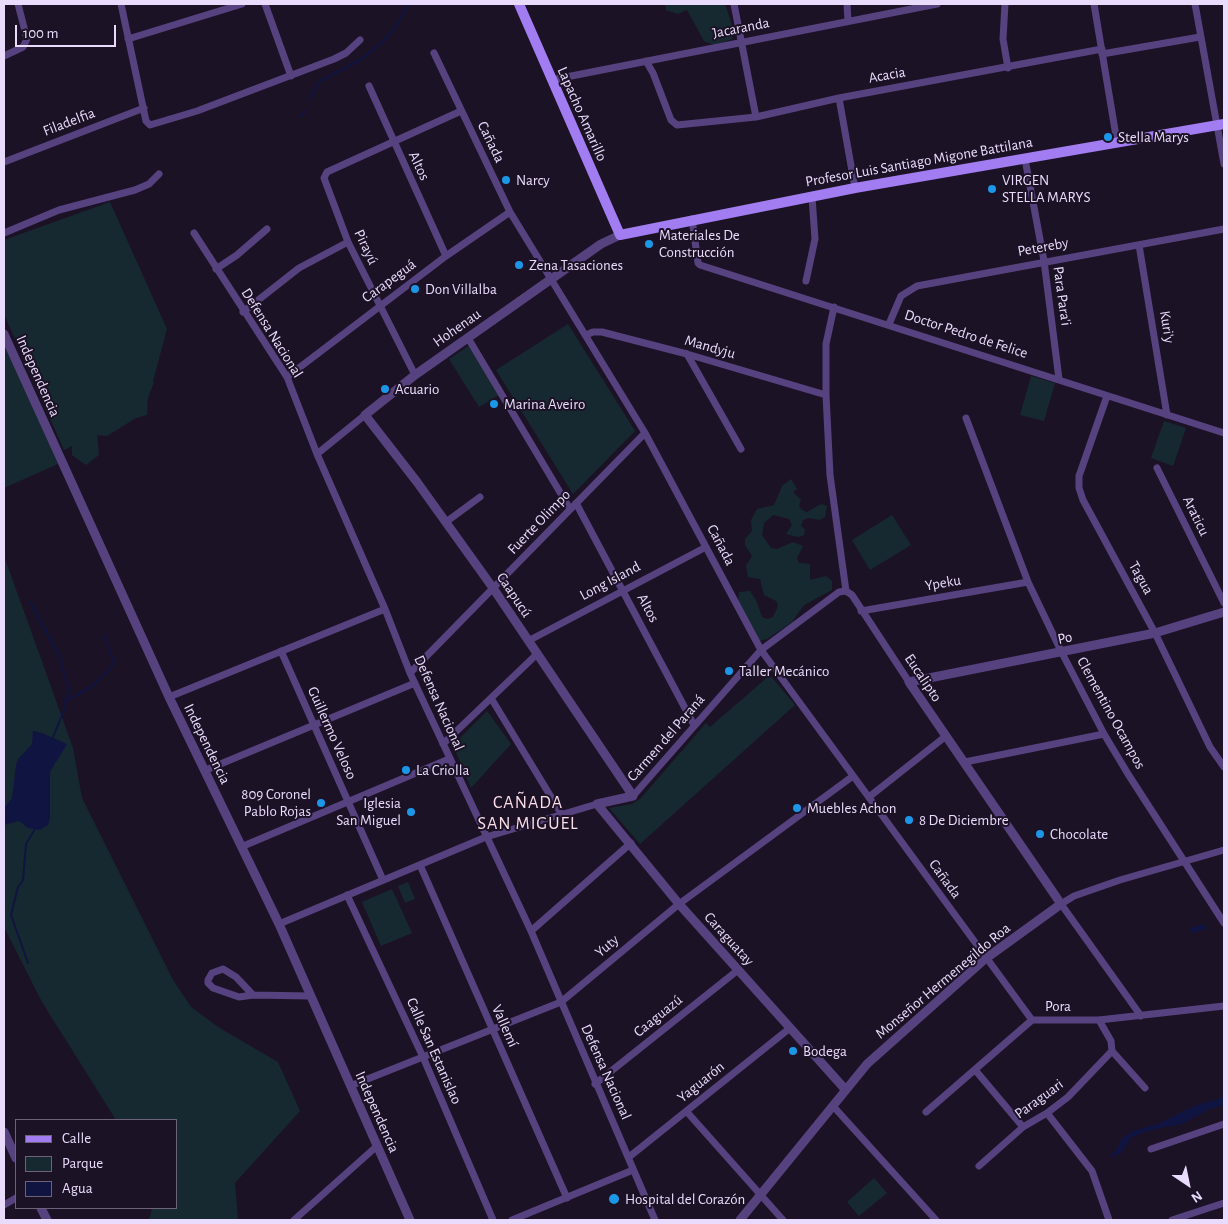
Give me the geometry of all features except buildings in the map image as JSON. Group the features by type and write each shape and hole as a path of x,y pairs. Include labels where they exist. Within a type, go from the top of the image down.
{"main road":[{"name":"Lapacho Amarillo","path":"519,4 620,235"},
{"name":"Profesor Luis Santiago Migone Battilana","path":"620,235 692,219 855,188 1221,124"}],"street":[{"path":"4,56 23,47 27,40 18,4"},
{"path":"121,4 146,121 150,125 156,125 334,59 346,53 360,40"},
{"path":"128,39 242,4"},
{"path":"265,4 291,76"},
{"path":"734,4 756,116"},
{"path":"847,4 848,21"},
{"name":"Jacaranda","path":"551,80 937,4"},
{"path":"1005,4 1002,38 1008,68"},
{"path":"1094,4 1117,142"},
{"path":"1195,4 1200,37 1221,124 1224,164"},
{"name":"Acacia","path":"646,61 653,73 671,120 678,125 756,116 839,98 1102,52 1200,37"},
{"name":"Cañada","path":"434,53 510,212 645,433 761,650 985,959 1032,1020"},
{"name":"Altos","path":"369,86 446,256"},
{"path":"839,98 855,188"},
{"name":"Filadelfia","path":"4,162 144,108"},
{"path":"394,143 461,112"},
{"name":"Pirayú","path":"394,143 327,172 324,181 348,242 378,306 415,375"},
{"name":"Para Para'i","path":"1025,159 1044,261 1059,378"},
{"path":"4,233 59,210 135,190 149,184 159,174"},
{"path":"806,281 815,239 812,197"},
{"name":"Carapeguá","path":"286,377 378,306 510,212"},
{"name":"Doctor Pedro de Felice","path":"692,219 699,264 1059,378 1107,396 1224,433"},
{"name":"Petereby","path":"890,324 901,296 917,286 1224,229"},
{"path":"216,269 238,255 267,230"},
{"name":"Defensa Nacional","path":"194,233 286,377 317,454 385,609 410,673 531,931 656,1220"},
{"name":"Hohenau","path":"317,454 415,375 601,244 620,235"},
{"path":"243,312 299,268 348,242"},
{"name":"Kuri'y","path":"1139,244 1167,415"},
{"path":"834,307 826,344 826,395 830,475 846,591"},
{"name":"Mandyju","path":"586,335 593,332 602,332 687,354 826,395"},
{"name":"Independencia","path":"4,334 169,697 279,924 410,1220"},
{"path":"468,338 570,509"},
{"path":"687,354 741,449"},
{"name":"Tagua","path":"1107,396 1079,476 1079,488 1155,633 1210,747 1224,767"},
{"name":"Caapucú","path":"365,415 494,588 633,796"},
{"name":"Clementino Ocampos","path":"966,418 1028,582 1062,653 1104,734 1183,862 1224,924"},
{"name":"Fuerte Olimpo","path":"410,673 645,433"},
{"name":"Araticu","path":"1157,468 1224,603"},
{"path":"446,522 480,497"},
{"name":"Altos","path":"576,503 694,726"},
{"name":"Long Island","path":"528,641 706,547"},
{"name":"Ypeku","path":"861,610 1028,582"},
{"name":"Eucalipto","path":"846,591 852,596 1061,904 1141,1016"},
{"name":"Carmen del Paraná","path":"279,924 486,837 597,804 633,796 761,650 839,592 846,591"},
{"path":"169,697 385,609"},
{"name":"Po","path":"909,682 1155,633 1224,612"},
{"name":"Guillermo Veloso","path":"281,650 383,880"},
{"path":"443,744 537,654"},
{"path":"206,770 415,683"},
{"path":"490,698 562,814"},
{"path":"964,762 1104,734"},
{"path":"869,797 946,736"},
{"path":"241,847 449,759"},
{"name":"Yuty","path":"350,1086 561,1002 679,904 853,776"},
{"name":"Caraguatay","path":"597,804 631,843 679,904 844,1088"},
{"path":"531,931 631,843"},
{"name":"Monseñor Hermenegildo Roa","path":"740,1220 833,1106 844,1088 867,1064 985,959 1074,896 1120,880 1224,850"},
{"name":"Vallemí","path":"420,865 567,1198"},
{"name":"Calle San Estanislao","path":"347,895 423,1057 493,1220"},
{"path":"252,995 231,973 223,968 212,973 208,980 213,988 239,997 252,995 310,996"},
{"name":"Caaguazú","path":"596,1084 738,970"},
{"name":"Pora","path":"926,1112 976,1071 1032,1020 1099,1020 1223,1007"},
{"path":"1099,1020 1111,1041 1112,1051 1145,1088"},
{"name":"Yaguarón","path":"629,1157 790,1028"},
{"name":"Paraguari","path":"979,1166 1023,1127 1047,1113 1068,1097 1112,1051"},
{"path":"976,1071 1023,1127"},
{"path":"833,1106 936,1220"},
{"path":"687,1112 783,1220"},
{"path":"1047,1113 1092,1171 1109,1220"},
{"path":"1151,1149 1224,1124"},
{"path":"4,1132 15,1156"},
{"path":"294,1220 377,1146"},
{"path":"512,1220 633,1170"},
{"path":"4,1205 15,1199"},
{"path":"1172,1220 1224,1203"}],"green space":[{"path":"665,4 725,4 733,28 732,39 714,45 704,41 687,10 678,14 666,10"},
{"path":"110,202 167,329 154,382 148,398 147,415 136,418 107,436 97,435 99,455 86,465 72,455 72,446 64,450 4,314 4,240"},
{"path":"568,324 635,431 573,494 496,370"},
{"path":"4,341 58,464 4,488"},
{"path":"470,345 501,394 479,407 449,359"},
{"path":"1031,376 1055,383 1044,421 1020,415"},
{"path":"1164,421 1186,428 1173,466 1151,458"},
{"path":"791,479 797,489 793,492 801,500 799,506 802,510 807,512 821,504 827,506 825,517 820,520 809,518 803,520 801,526 805,530 804,535 798,537 786,534 792,525 789,519 773,515 764,523 762,535 771,548 777,549 793,542 803,546 797,558 799,563 810,564 810,580 826,576 832,581 832,590 804,605 792,622 767,639 759,641 738,604 739,592 750,591 756,600 762,617 767,619 773,617 778,606 776,601 764,595 760,579 748,577 746,566 752,556 745,545 745,539 752,531 751,520 757,509 774,505 782,486"},
{"path":"892,515 911,545 870,570 852,540"},
{"path":"4,556 73,748 82,798 173,980 191,1007 218,1027 278,1062 300,1111 235,1183 238,1220 149,1220 152,1209 178,1209 178,1119 115,1119 42,1002 4,927"},
{"path":"770,675 795,705 640,844 609,808 632,804 641,798 706,723 710,727"},
{"path":"487,711 511,744 471,788 453,745"},
{"path":"408,882 415,899 405,903 398,886"},
{"path":"392,889 412,933 381,946 362,902"},
{"path":"874,1178 887,1193 859,1216 847,1202"}],"water":[{"path":"33,731 67,744 50,772 50,818 48,825 40,830 28,828 19,821 4,825 4,808 12,798 16,765 18,759 32,744"},
{"path":"1205,924 1207,929 1191,933 1190,928"},
{"path":"1224,1097 1224,1105 1208,1110 1182,1124 1151,1130 1132,1137 1121,1153 1109,1158 1119,1146 1121,1139 1133,1131 1158,1124 1194,1106"}],"waterway":[{"path":"309,98 320,81 360,60 385,40 400,20 408,4"},
{"path":"301,117 305,111"},
{"path":"30,602 59,656 69,689 64,710 52,740"},
{"path":"65,701 91,687 109,670 114,662 104,635"},
{"path":"28,963 11,915 18,887 23,880 26,844 35,829"}],"place":[{"name":"Stella Marys","path":"1108,137"},
{"name":"Narcy","path":"506,180"},
{"name":"VIRGEN STELLA MARYS","path":"992,189"},
{"name":"Materiales De Construcción","path":"649,244"},
{"name":"Zena Tasaciones","path":"519,265"},
{"name":"Don Villalba","path":"415,289"},
{"name":"Acuario","path":"385,389"},
{"name":"Marina Aveiro","path":"494,404"},
{"name":"Taller Mecánico","path":"729,671"},
{"name":"La Criolla","path":"406,770"},
{"name":"809 Coronel Pablo Rojas","path":"321,803"},
{"name":"Muebles Achon","path":"797,808"},
{"name":"Iglesia San Miguel","path":"411,812"},
{"name":"8 De Diciembre","path":"909,820"},
{"name":"Chocolate","path":"1040,834"},
{"name":"Bodega","path":"793,1051"},
{"name":"Hospital del Corazón","path":"614,1199"}],"district":[{"name":"CAÑADA SAN MIGUEL","path":"528,813"}]}
